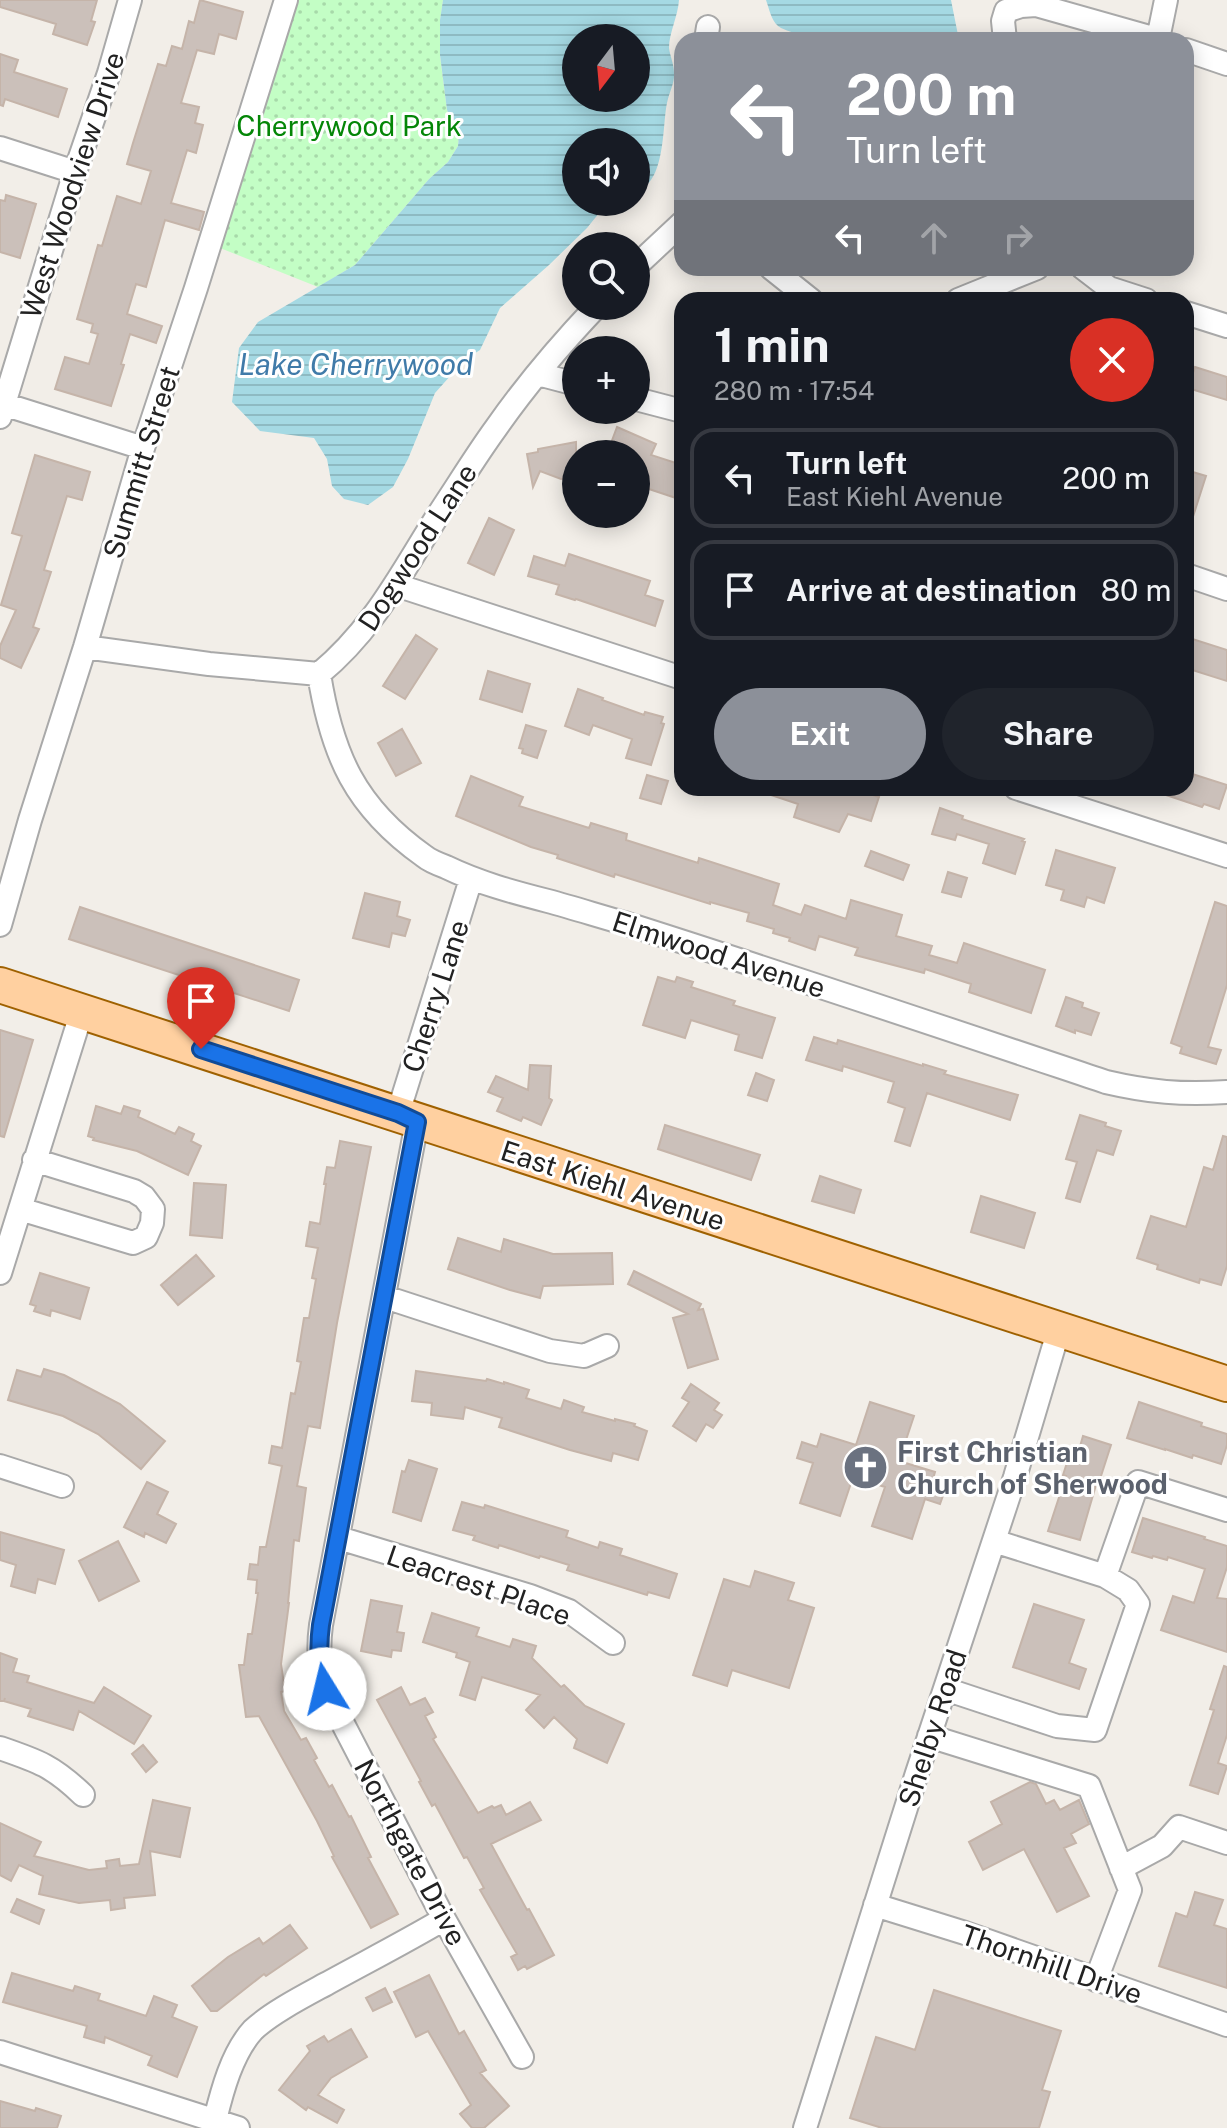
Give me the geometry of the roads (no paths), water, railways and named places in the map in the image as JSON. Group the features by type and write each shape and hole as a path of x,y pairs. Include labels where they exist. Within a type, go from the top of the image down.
{"main road":[{"name":"East Kiehl Avenue","path":"0,985 1227,1384"}],"street":[{"name":"West Woodview Drive","path":"1,408 130,0"},
{"name":"Summitt Street","path":"0,925 143,448 286,0"},
{"path":"1160,32 1166,0"},
{"path":"1004,32 1002,5 1036,5 1131,32"},
{"path":"1194,53 1227,64"},
{"path":"0,148 75,172"},
{"path":"650,253 674,230"},
{"path":"781,276 801,292"},
{"path":"978,292 1017,276"},
{"path":"1093,276 1109,288 1121,292"},
{"path":"1194,316 1227,326"},
{"name":"Dogwood Lane","path":"319,674 362,633 496,427 585,320"},
{"path":"538,374 562,380"},
{"path":"650,403 674,409"},
{"path":"1,408 143,448"},
{"path":"1194,578 1227,589"},
{"path":"396,585 674,675"},
{"path":"85,647 209,664 319,674"},
{"name":"Elmwood Avenue","path":"319,674 332,736 359,794 426,857 471,879 572,907 805,980 1106,1082 1174,1094 1227,1092"},
{"path":"1041,796 1227,856"},
{"name":"Cherry Lane","path":"407,1117 471,879"},
{"path":"0,1273 82,1011"},
{"name":"Northgate Drive","path":"407,1117 385,1297 321,1625 321,1674 325,1689 444,1919 522,2057"},
{"path":"20,1209 133,1243 146,1237 152,1223 153,1209 144,1197 134,1191 34,1160"},
{"path":"385,1297 550,1351 584,1356 607,1346"},
{"name":"Shelby Road","path":"805,2128 1059,1329"},
{"path":"0,1466 62,1486"},
{"path":"1105,1576 1138,1482 1227,1510"},
{"name":"Leacrest Place","path":"339,1538 530,1596 569,1611 613,1643"},
{"path":"945,1689 1057,1726 1095,1730 1138,1604 1128,1590 1105,1576 994,1541"},
{"path":"929,1736 1089,1786 1130,1890 1096,1980"},
{"path":"0,1748 36,1760 61,1774 83,1795"},
{"path":"1121,1868 1162,1846 1179,1827 1227,1843"},
{"name":"Thornhill Drive","path":"875,1905 965,1933 1227,2025"},
{"path":"215,2120 233,2063 254,2029 297,2000 444,1919"},
{"path":"0,2052 238,2128"}],"water":[{"name":"Lake Cherrywood","path":"443,0 679,0 669,48 674,80 667,103 661,153 653,177 650,181 650,128 562,128 562,216 597,216 583,232 562,232 562,252 500,308 480,350 469,357 435,393 393,487 368,505 344,499 332,486 327,459 314,438 260,431 232,402 239,348 258,322 355,265 429,179 448,162 458,146 459,136 447,110 440,55"},
{"path":"766,0 951,0 957,32 791,32 781,28 772,17"}],"place":[{"name":"First Christian Church of Sherwood","path":"866,1467"}],"park label":[{"name":"Cherrywood Park","path":"349,125"}]}
